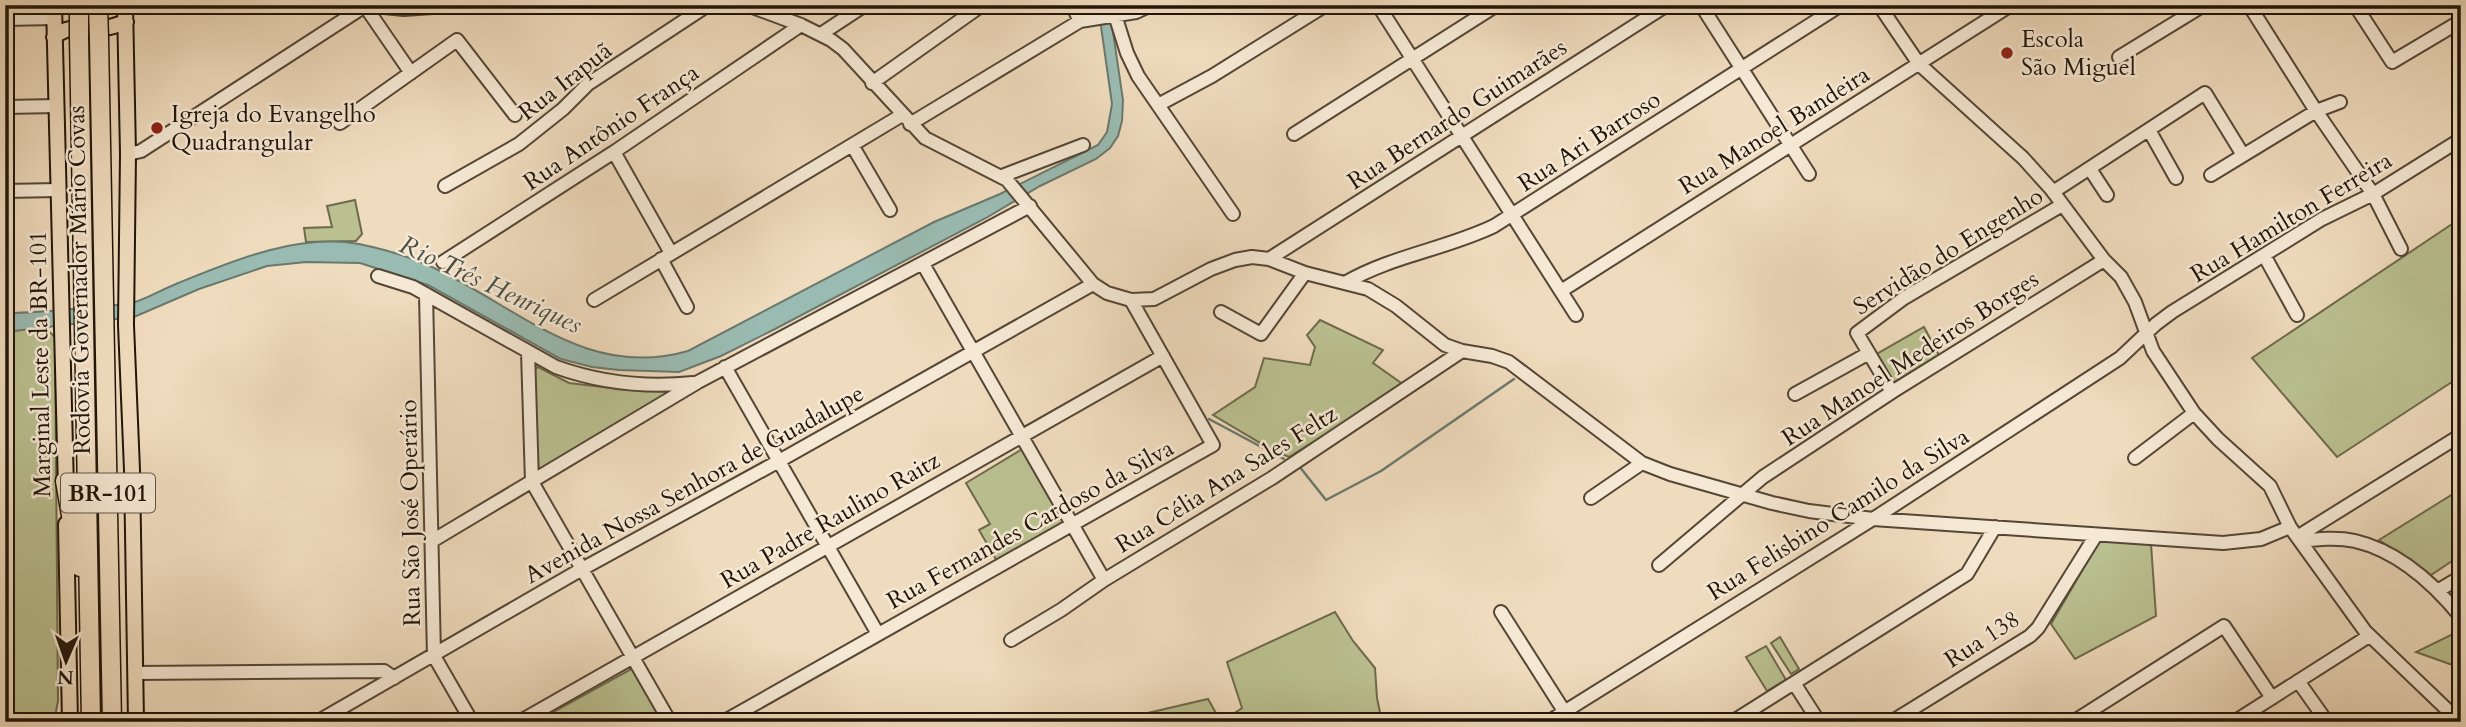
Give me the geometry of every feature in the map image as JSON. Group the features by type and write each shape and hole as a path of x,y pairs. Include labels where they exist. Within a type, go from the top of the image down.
{"highway":[{"name":"Rodovia Governador Mário Covas","path":"79,5 76,33 91,722"},
{"name":"Rodovia Governador Mário Covas","path":"98,5 102,34 112,722"},
{"path":"65,481 90,625"}],"main road":[{"path":"125,5 128,155 126,325 132,470 136,722"},
{"path":"54,12 76,33"},
{"name":"Marginal Leste da BR-101","path":"54,12 70,722"},
{"path":"102,34 125,22"},
{"path":"54,37 64,30 102,34 126,40"}],"street":[{"path":"128,155 141,151 364,5 404,9 461,5"},
{"path":"364,5 411,73"},
{"name":"Rua Irapuã","path":"445,186 519,144 564,109 588,84 708,5"},
{"path":"747,5 821,34 843,49 906,119 931,142 1007,180 1093,284 1107,293 1131,300 1148,300 1162,296 1212,269 1235,260 1252,257 1269,259 1306,273 1368,289 1389,301 1437,339 1462,351 1509,362 1642,463 1670,474 1809,511 1874,519 2240,543 2296,535 2361,543 2403,563 2439,590 2461,617"},
{"path":"821,34 865,5"},
{"path":"872,82 982,5"},
{"path":"1072,5 1085,19"},
{"path":"594,300 852,145 906,119 1085,19 1136,12 1151,5"},
{"path":"1158,104 1236,62 1325,5"},
{"path":"1378,5 1576,315"},
{"path":"1294,134 1497,5"},
{"name":"Rua Bernardo Guimarães","path":"1269,259 1667,5"},
{"path":"1702,5 1809,174"},
{"name":"Rua Ari Barroso","path":"1345,283 1365,272 1471,237 1513,216 1841,5"},
{"path":"1879,5 1919,64 2023,158 2053,192 2104,260 2122,277 2153,351 2194,413 2218,439 2270,486 2296,535 2369,636 2460,722"},
{"name":"Rua Manoel Bandeira","path":"1561,291 2011,5"},
{"path":"2119,57 2204,5"},
{"path":"2249,5 2316,111 2373,194 2401,249"},
{"path":"2355,5 2392,62 2461,21"},
{"path":"5,19 54,12"},
{"path":"1113,15 1131,64 1233,214"},
{"name":"Rua Antônio França","path":"443,262 614,152 801,25"},
{"path":"340,123 457,40 515,115"},
{"path":"2053,192 2204,93 2243,155"},
{"path":"2211,175 2316,111 2340,102"},
{"path":"5,107 56,106"},
{"path":"2149,130 2176,178"},
{"name":"Rua Hamilton Ferreira","path":"2145,335 2172,312 2322,219 2373,194 2461,139"},
{"path":"852,145 890,210"},
{"path":"1007,180 1083,145"},
{"path":"614,152 666,256 687,307"},
{"path":"2090,169 2107,195"},
{"path":"5,191 58,190"},
{"path":"432,541 698,382 923,264 1027,204"},
{"name":"Servidão do Engenho","path":"1869,353 1857,333 1904,298 2062,205"},
{"path":"2264,255 2297,315"},
{"name":"Rua Manoel Medeiros Borges","path":"1659,565 1763,477 1892,392 2104,260"},
{"path":"923,264 1104,580"},
{"path":"1220,312 1261,334 1306,273"},
{"path":"378,276 403,283 426,294 556,367 598,380 643,385 698,382"},
{"name":"Avenida Nossa Senhora de Guadalupe","path":"317,722 582,569 1093,284"},
{"name":"Rua São José Operário","path":"426,294 434,656 472,722"},
{"name":"Rua Fernandes Cardoso da Silva","path":"723,722 1213,444 1131,300"},
{"name":"Rua Felisbino Camilo da Silva","path":"1548,722 1568,716 1874,519 2120,358 2145,335"},
{"name":"Rua Célia Ana Sales Feltz","path":"1011,640 1272,478 1462,351"},
{"path":"528,352 532,482 670,722"},
{"path":"1795,394 1869,353 1892,392"},
{"name":"Rua Padre Raulino Raitz","path":"519,722 1163,356"},
{"path":"725,368 878,634"},
{"path":"2136,458 2194,413"},
{"path":"2296,535 2461,435"},
{"path":"1591,498 1642,463"},
{"path":"1732,722 1967,574 1995,527"},
{"name":"Rua 138","path":"1891,722 2030,636 2038,628 2096,535"},
{"path":"2439,590 2461,577"},
{"path":"1501,612 1568,716"},
{"path":"2073,722 2224,626 2272,698"},
{"path":"2234,722 2369,636"},
{"path":"136,673 384,671 394,678"},
{"path":"2298,681 2327,722"},
{"path":"1794,683 1819,722"}],"green space":[{"path":"355,200 362,234 356,241 306,242 304,228 332,227 327,206"},
{"path":"2461,218 2461,376 2337,457 2252,358"},
{"path":"1320,320 1383,350 1373,363 1404,385 1289,457 1213,415 1255,387 1264,358 1310,365 1315,347 1307,335"},
{"path":"44,327 55,337 58,701 54,722 5,722 5,332"},
{"path":"1924,327 1939,355 1891,384 1875,355"},
{"path":"538,367 569,383 628,390 668,391 669,394 536,473 533,371"},
{"path":"1024,448 1066,523 998,563 979,530 990,524 966,483"},
{"path":"2461,489 2461,555 2431,575 2379,540"},
{"path":"2100,540 2151,544 2156,616 2075,659 2051,624"},
{"path":"1335,612 1353,641 1375,668 1382,722 1256,722 1254,719 1248,722 1221,722 1242,708 1227,662"},
{"path":"2461,630 2461,668 2416,652"},
{"path":"1780,637 1799,669 1791,674 1771,643"},
{"path":"1766,646 1786,680 1767,691 1746,657"},
{"path":"633,668 663,722 535,722"},
{"path":"1208,699 1221,722 1131,722 1135,716"}],"water":[{"path":"1098,5 1109,5 1123,100 1118,136 1110,148 1096,159 1040,186 986,218 775,329 721,356 679,372 619,370 561,359 428,285 360,263 306,262 267,266 199,289 134,317 5,332 5,313 123,305 265,251 312,242 336,242 381,249 424,263 531,323 589,349 620,356 653,357 688,351 934,222 1000,194 1098,145 1107,132 1112,104"}],"waterway":[{"path":"1299,466 1326,500 1381,471 1514,379"},
{"path":"1209,419 1284,459"}],"place":[{"name":"Escola São Miguel","path":"2007,53"},
{"name":"Igreja do Evangelho Quadrangular","path":"157,128"}],"water label":[{"name":"Rio Três Henriques","path":"491,284"}]}
